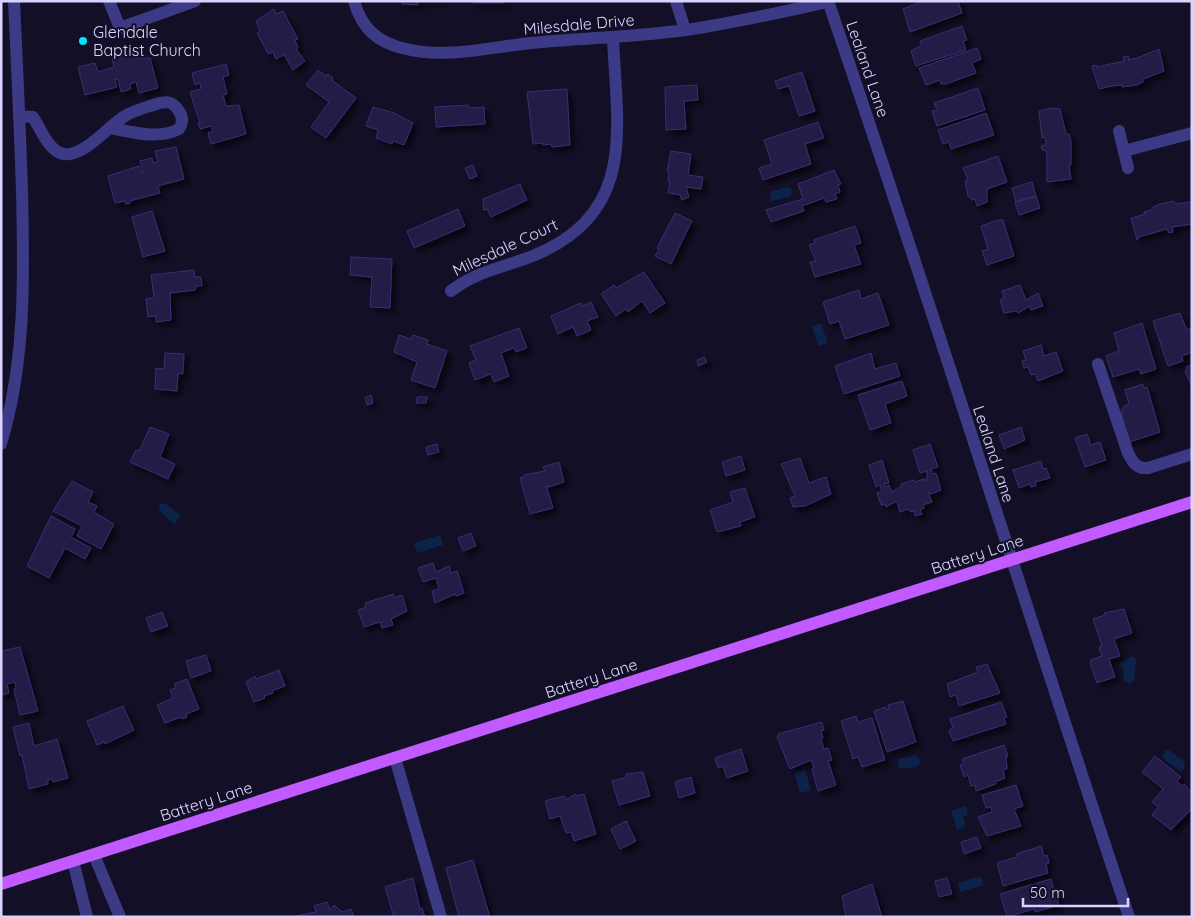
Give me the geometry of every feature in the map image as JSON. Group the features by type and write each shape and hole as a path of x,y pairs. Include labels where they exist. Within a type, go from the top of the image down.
{"main road":[{"name":"Battery Lane","path":"1,884 1192,502"}],"street":[{"path":"1,444 15,387 22,326 24,254 14,1"},
{"path":"109,1 120,28 195,1"},
{"name":"Milesdale Drive","path":"354,1 364,26 375,37 394,46 421,52 479,50 531,43 613,38 685,30 737,22 828,2"},
{"path":"676,1 685,30"},
{"name":"Lealand Lane","path":"828,2 935,319 1129,917"},
{"name":"Milesdale Court","path":"451,291 473,277 549,248 581,227 597,210 609,182 616,158 613,38"},
{"path":"20,116 33,117 50,145 58,152 65,154 86,148 110,128 125,116 165,102 174,104 178,108 182,121 179,129 158,134 136,133 110,128"},
{"path":"1119,131 1128,168"},
{"path":"1124,151 1192,133"},
{"path":"1098,364 1128,453 1134,464 1148,468 1191,456"},
{"path":"395,758 441,917"},
{"path":"94,854 120,917"},
{"path":"73,861 87,917"}],"water":[{"path":"786,187 791,188 792,193 789,197 771,201 770,192"},
{"path":"821,323 828,343 818,346 812,326"},
{"path":"165,503 182,517 177,519 175,525 159,510 160,504"},
{"path":"440,535 443,545 417,553 414,543"},
{"path":"1132,656 1136,659 1134,680 1130,684 1123,681 1124,672 1120,663"},
{"path":"1166,750 1169,750 1184,762 1185,767 1182,771 1162,758"},
{"path":"916,755 921,761 917,767 902,769 897,766 899,759"},
{"path":"805,769 811,790 800,793 794,772"},
{"path":"966,806 968,815 963,817 966,826 957,830 951,811"},
{"path":"981,876 984,885 960,892 958,883"}],"building":[{"path":"402,1 418,1 418,5 402,4"},
{"path":"473,1 504,1 504,3 473,3"},
{"path":"923,1 958,1 962,13 910,32 903,9"},
{"path":"274,9 276,14 283,11 298,39 295,40 298,48 296,49 305,61 293,70 284,55 276,59 273,52 268,54 257,33 260,31 256,21"},
{"path":"962,26 967,40 963,41 966,50 916,66 911,51 922,45 920,41"},
{"path":"977,48 981,59 972,63 976,73 946,84 941,84 940,80 926,85 919,68"},
{"path":"1159,49 1164,71 1143,79 1143,82 1137,85 1112,86 1099,89 1092,66 1096,65 1097,67 1124,61 1123,57 1128,56 1129,60 1137,58"},
{"path":"135,52 137,58 150,58 158,88 139,93 136,82 130,84 131,89 121,92 118,79 115,80 117,87 85,95 78,67 95,63 98,72 114,67 112,58"},
{"path":"226,64 229,75 223,77 227,94 223,95 226,106 239,105 246,134 211,144 208,133 213,131 211,126 200,129 198,123 200,123 190,92 201,89 200,83 195,85 192,73"},
{"path":"318,70 326,76 328,74 333,78 332,80 356,98 326,138 311,127 329,102 306,85"},
{"path":"802,72 815,111 799,116 789,86 778,89 775,81"},
{"path":"697,85 698,100 684,101 686,129 666,130 665,87"},
{"path":"978,88 985,110 937,126 932,111 937,110 934,103"},
{"path":"567,89 570,145 552,147 551,144 533,144 527,92"},
{"path":"469,105 469,108 484,107 485,124 436,127 435,107"},
{"path":"373,107 394,113 413,123 404,145 393,141 392,144 376,138 378,130 366,126"},
{"path":"1052,108 1060,109 1066,134 1069,134 1071,141 1071,165 1069,165 1071,179 1047,182 1046,150 1042,150 1041,146 1046,145 1045,137 1042,138 1039,111"},
{"path":"986,113 994,135 951,149 949,142 943,144 938,130"},
{"path":"818,122 824,138 805,144 811,164 763,180 759,168 772,164 764,140"},
{"path":"176,147 184,179 158,186 160,193 130,201 130,203 126,204 125,201 115,203 108,176 139,166 141,173 143,173 140,161 152,158 153,163 158,162 155,151"},
{"path":"671,151 691,154 688,175 703,177 701,189 686,187 689,197 682,200 680,195 668,193 670,182 668,182 669,173 667,172"},
{"path":"998,156 1007,182 987,189 987,202 977,206 975,199 972,200 968,196 965,181 968,180 963,168"},
{"path":"473,165 477,176 470,179 465,168"},
{"path":"834,170 841,184 838,185 840,192 835,194 837,199 826,202 824,198 802,206 804,211 771,222 766,210 803,199 798,184"},
{"path":"1032,182 1036,196 1016,202 1012,188"},
{"path":"520,184 527,200 491,217 487,209 484,210 483,199"},
{"path":"1036,196 1040,208 1019,215 1015,202"},
{"path":"1174,201 1175,204 1192,202 1192,224 1172,227 1173,232 1169,233 1167,229 1139,237 1137,240 1131,218 1145,214 1144,212 1154,209 1153,207 1160,204"},
{"path":"458,209 465,226 414,248 407,231"},
{"path":"152,211 165,251 143,257 132,217"},
{"path":"675,213 692,221 671,264 655,256 659,249 657,248"},
{"path":"1003,220 1014,256 987,265 982,251 988,249 981,226"},
{"path":"855,226 861,243 854,245 861,264 815,277 810,262 816,261 809,245 815,243 814,240"},
{"path":"351,257 392,259 390,308 370,307 372,277 350,275"},
{"path":"194,270 195,277 201,277 202,286 196,286 195,290 170,293 171,320 156,322 156,316 148,317 146,299 154,298 151,275"},
{"path":"644,272 665,303 650,313 642,301 628,312 626,309 616,316 601,294 614,285 616,288"},
{"path":"1020,285 1026,300 1038,293 1043,306 1031,310 1030,306 1018,313 1016,311 1004,313 1000,300 1004,298 1002,291"},
{"path":"859,290 861,299 878,293 889,325 845,339 839,321 830,324 823,302"},
{"path":"591,302 598,317 587,321 591,330 577,336 573,327 558,334 551,316 581,303 582,306"},
{"path":"1180,313 1187,330 1192,328 1192,352 1182,356 1183,361 1168,366 1153,321"},
{"path":"1142,323 1156,369 1141,374 1139,369 1113,377 1106,356 1119,351 1114,333"},
{"path":"519,328 527,348 516,352 514,348 501,353 509,376 494,382 491,374 475,380 469,363 476,360 470,346"},
{"path":"399,335 411,339 413,335 428,340 427,344 447,351 435,388 411,380 417,362 394,352"},
{"path":"1041,345 1044,356 1056,352 1063,371 1038,381 1035,374 1031,375 1028,367 1024,368 1022,361 1026,360 1023,351"},
{"path":"165,353 184,354 183,374 178,373 177,391 155,389 156,368 164,369"},
{"path":"871,353 875,369 896,363 900,376 844,394 835,366"},
{"path":"704,357 707,362 698,366 697,360"},
{"path":"1192,365 1192,387 1185,372 1187,371 1186,367"},
{"path":"902,381 907,396 885,404 891,423 870,430 858,395"},
{"path":"1143,384 1144,388 1147,387 1160,432 1129,442 1121,412 1124,406 1129,404 1125,390"},
{"path":"371,395 373,403 367,405 365,398"},
{"path":"417,397 427,397 426,403 416,403"},
{"path":"150,427 169,434 160,457 175,464 168,479 130,462 136,450 139,451"},
{"path":"1021,427 1025,440 1004,449 999,435"},
{"path":"1087,434 1091,445 1100,442 1106,460 1085,467 1075,438"},
{"path":"437,444 439,452 428,455 426,447"},
{"path":"930,444 938,467 931,469 933,474 936,473 941,490 931,494 928,492 932,502 923,505 924,508 920,510 922,514 915,516 914,511 910,512 909,509 900,512 897,501 886,507 885,504 881,505 877,493 882,491 880,485 876,487 869,465 882,460 889,483 884,484 885,487 889,485 892,492 902,486 901,484 914,480 915,482 924,479 927,481 927,471 920,473 913,450"},
{"path":"741,456 745,470 726,476 722,462"},
{"path":"800,458 809,483 826,477 831,494 805,506 793,507 790,498 795,496 781,464"},
{"path":"1041,461 1043,469 1046,468 1050,478 1035,482 1036,486 1031,487 1030,484 1019,488 1013,470"},
{"path":"559,462 564,482 549,487 546,485 553,508 530,514 520,478 524,477 524,475 545,471 543,467"},
{"path":"72,481 93,492 88,502 97,506 94,512 114,524 101,549 77,536 82,526 53,511"},
{"path":"745,488 755,517 740,522 741,526 717,532 710,510 733,502 730,492"},
{"path":"51,516 75,529 71,537 91,548 85,559 65,548 49,578 27,566"},
{"path":"471,533 476,546 463,551 458,538"},
{"path":"433,563 436,572 449,566 451,573 457,571 464,593 456,596 455,594 435,603 432,591 439,589 436,578 423,582 418,568"},
{"path":"393,594 394,598 402,595 407,611 391,619 393,625 382,628 380,622 364,627 358,610 366,607 365,603"},
{"path":"1124,609 1132,633 1114,639 1120,656 1109,659 1115,677 1097,683 1090,663 1091,660 1102,656 1099,647 1102,646 1093,619 1105,615 1104,613"},
{"path":"162,612 168,626 151,632 146,618"},
{"path":"20,647 38,711 20,715 14,689 16,688 15,682 7,684 9,693 1,695 1,651"},
{"path":"206,655 211,671 191,678 186,661"},
{"path":"987,664 1000,693 959,706 956,695 950,697 947,684 978,672 976,667"},
{"path":"279,670 285,686 272,691 273,693 264,696 265,698 254,702 246,682 255,676 256,679"},
{"path":"187,679 199,709 186,714 187,717 182,719 181,717 165,723 157,705 173,698 170,690 176,688 174,684"},
{"path":"903,701 916,742 887,752 874,711 886,707 886,710 889,709 888,705"},
{"path":"1001,702 1007,717 1004,718 1006,724 953,741 949,730 953,728 950,719"},
{"path":"123,706 134,730 105,744 104,742 97,745 87,721"},
{"path":"856,716 858,722 872,718 885,760 862,767 858,757 853,759 841,721"},
{"path":"822,722 824,730 821,731 823,738 821,739 824,749 828,748 832,760 828,761 836,785 818,791 811,760 790,769 777,737 778,734"},
{"path":"29,723 34,746 57,739 68,778 53,782 52,779 48,780 48,784 29,789 22,755 20,756 13,727"},
{"path":"1004,745 1008,756 1006,756 1007,769 1003,770 1005,778 995,782 996,784 976,791 975,785 971,786 968,775 964,777 960,765 964,764 962,759"},
{"path":"741,749 748,771 727,778 723,766 718,768 715,758"},
{"path":"1155,756 1181,777 1177,781 1182,786 1184,784 1192,793 1192,809 1171,830 1152,815 1158,807 1152,802 1163,789 1142,772"},
{"path":"643,772 650,796 619,805 612,781 627,777 626,774"},
{"path":"691,777 695,793 679,798 675,782"},
{"path":"1016,785 1023,806 1014,809 1021,826 987,836 978,817 992,812 991,807 986,808 982,795"},
{"path":"576,794 576,796 584,794 596,834 574,841 571,832 566,833 560,816 550,819 545,801 564,796 565,800"},
{"path":"626,821 636,841 620,849 611,829"},
{"path":"977,837 981,848 964,854 961,842"},
{"path":"1041,846 1044,856 1047,855 1049,863 1046,864 1048,873 1003,886 997,863 1017,857 1016,854"},
{"path":"473,860 490,917 459,917 446,868"},
{"path":"413,878 420,909 422,908 425,917 394,917 385,887"},
{"path":"947,878 952,894 939,897 935,881"},
{"path":"1051,879 1054,890 1058,889 1059,894 1056,895 1059,905 1035,912 1034,909 1007,917 1000,894"},
{"path":"872,884 882,917 846,917 842,896"},
{"path":"327,902 330,910 334,905 342,912 351,909 354,917 291,917 316,912 314,906"}],"place":[{"name":"Glendale Baptist Church","path":"83,41"}]}
